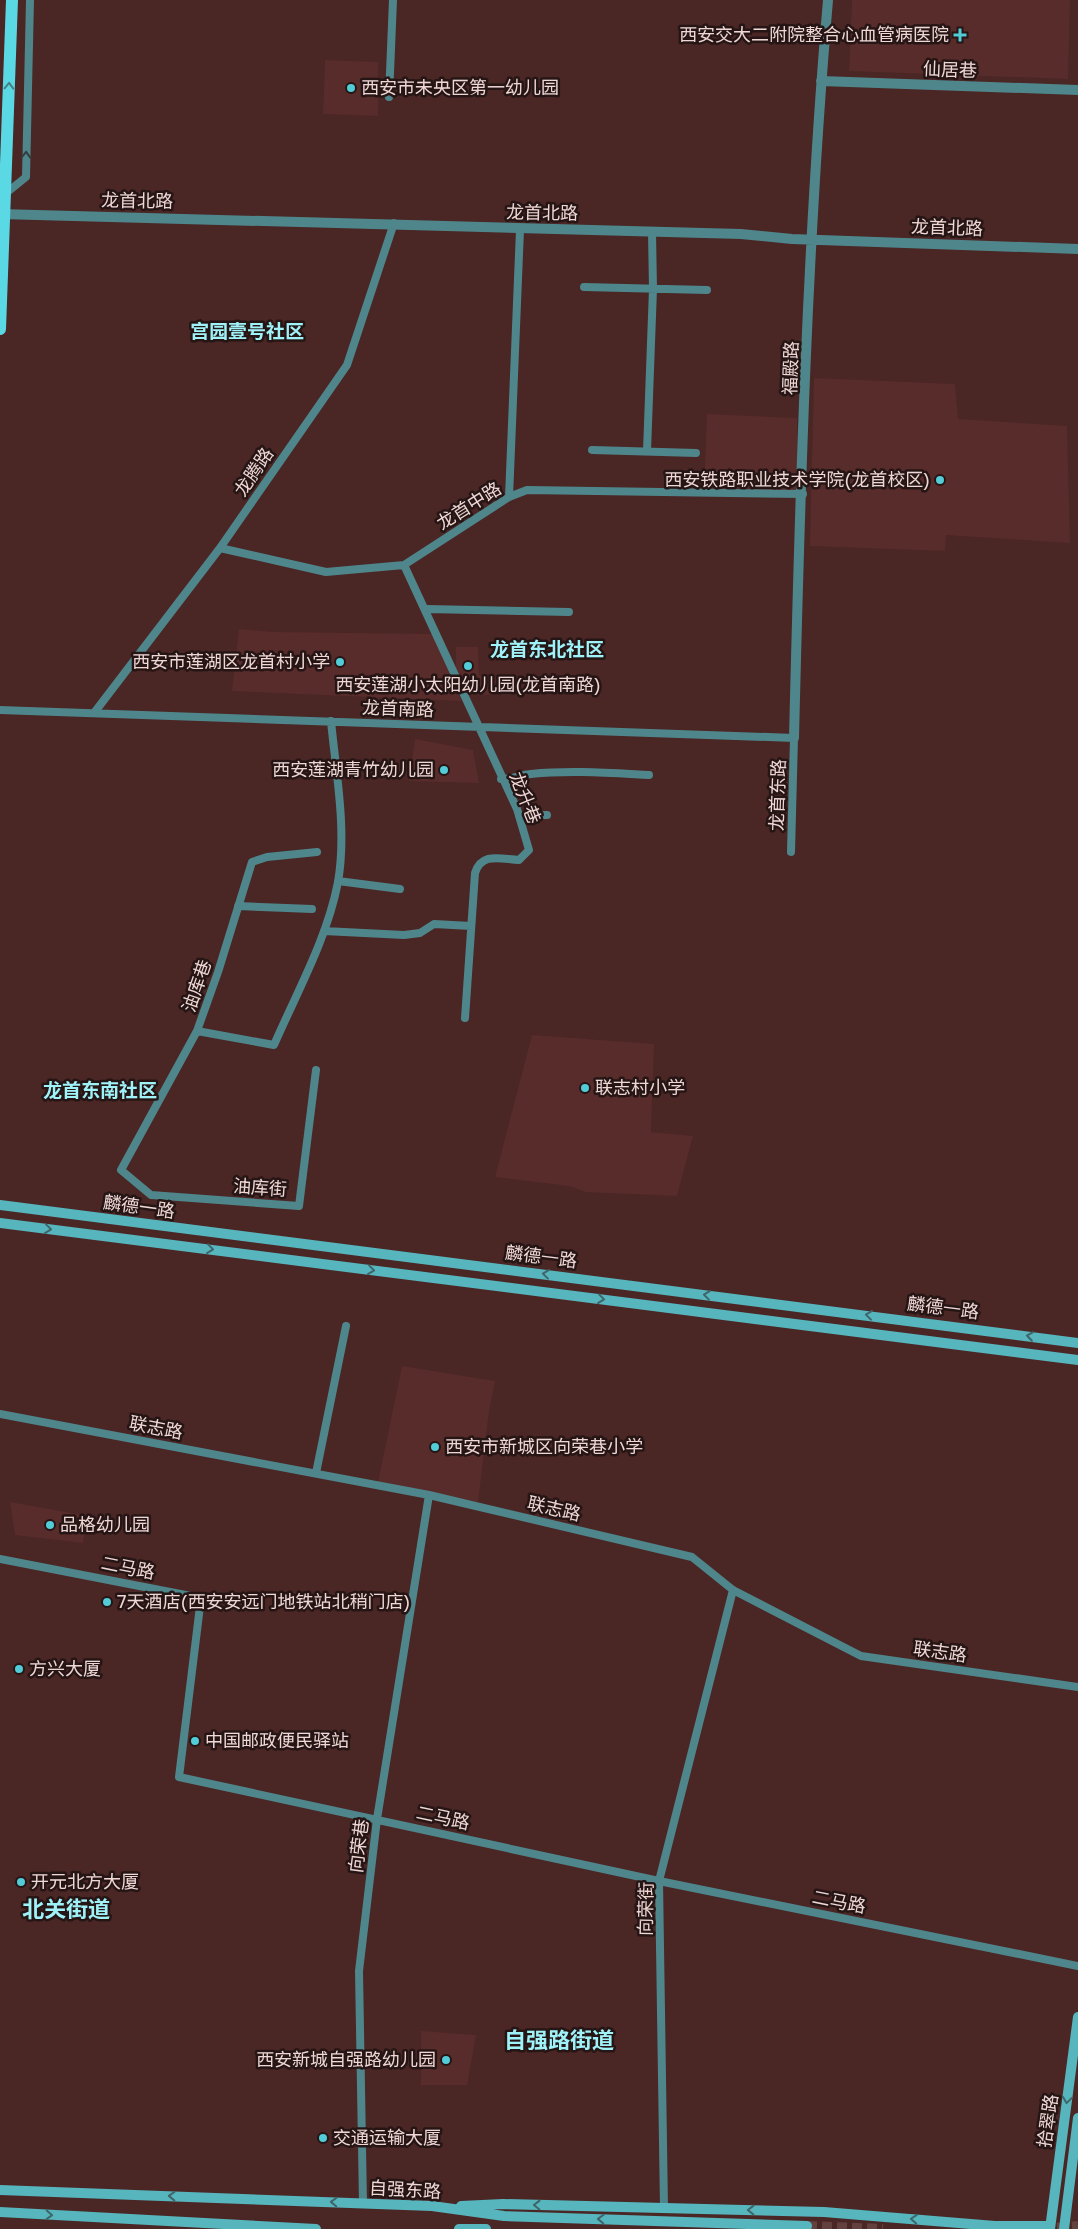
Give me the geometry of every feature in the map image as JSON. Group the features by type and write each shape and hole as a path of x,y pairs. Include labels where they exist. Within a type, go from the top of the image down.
{"main road":[{"path":"0,329 12,0"},
{"name":"麟德一路","path":"0,1205 1078,1343"},
{"name":"麟德一路","path":"0,1223 1078,1360"},
{"name":"拾翠路","path":"1051,2228 1078,2017"},
{"name":"拾翠路","path":"1064,2229 1078,2118"},
{"name":"自强东路","path":"0,2190 432,2206 504,2216 807,2226"},
{"path":"432,2206 503,2204 824,2212 1051,2228"},
{"path":"0,2212 316,2229"},
{"path":"460,2229 486,2229"}],"street":[{"path":"3,206 26,176 30,0"},
{"path":"389,96 392,0"},
{"name":"福殿路","path":"794,738 812,239 821,81 828,0"},
{"name":"仙居巷","path":"821,81 1078,90"},
{"name":"龙首北路","path":"3,206 520,230 652,232 1078,249"},
{"name":"龙腾路","path":"94,712 220,548 347,365 394,223"},
{"path":"510,497 520,230"},
{"path":"647,451 653,289 652,232"},
{"path":"584,288 708,290"},
{"path":"592,450 696,453"},
{"name":"龙首中路","path":"220,548 326,572 404,565 510,497 527,490 803,494"},
{"name":"龙升巷","path":"404,565 426,609 519,816 529,850 519,860 489,858 482,860 474,873 465,1018"},
{"path":"426,609 569,612"},
{"name":"龙首南路","path":"0,710 794,738"},
{"path":"197,1031 274,1045 324,931 338,881 341,829 331,721"},
{"name":"龙首东路","path":"791,852 794,738"},
{"path":"501,779 520,779 530,774 572,772 649,775"},
{"path":"519,816 547,815"},
{"name":"油库巷","path":"121,1170 197,1031 254,860 317,852"},
{"path":"338,881 400,889"},
{"path":"238,906 312,908"},
{"path":"324,931 404,936 420,932 434,924 471,926"},
{"name":"油库街","path":"121,1170 151,1195 299,1206 316,1070"},
{"path":"316,1473 346,1326"},
{"name":"联志路","path":"0,1414 429,1495 692,1557 733,1590 861,1656 1078,1688"},
{"name":"向荣巷","path":"363,2203 359,1971 377,1819 429,1495"},
{"name":"二马路","path":"0,1559 201,1598 179,1776 659,1881 1078,1966"},
{"name":"向荣街","path":"664,2208 659,1881 733,1590"}],"shaded area":[{"name":"西安交大二附院整合心血管病医院","path":"852,0 1070,0 1068,79 849,71"},
{"name":"西安市未央区第一幼儿园","path":"325,60 378,62 378,116 323,114"},
{"name":"西安铁路职业技术学院(龙首校区)","path":"814,378 955,384 958,419 1067,426 1070,543 946,535 945,551 810,546"},
{"path":"707,414 797,418 798,493 704,490"},
{"name":"西安市莲湖区龙首村小学","path":"239,629 273,632 433,634 462,701 232,691"},
{"name":"西安莲湖小太阳幼儿园(龙首南路)","path":"456,647 478,647 479,675 495,678 494,695 466,694 456,672"},
{"name":"西安莲湖青竹幼儿园","path":"415,739 473,750 479,783 409,781"},
{"name":"联志村小学","path":"532,1035 654,1044 651,1132 693,1136 677,1196 586,1192 569,1186 495,1177"},
{"name":"西安市新城区向荣巷小学","path":"402,1366 495,1381 489,1411 478,1502 378,1482"},
{"name":"品格幼儿园","path":"10,1502 88,1516 83,1543 15,1535"},
{"name":"西安新城自强路幼儿园","path":"421,2031 476,2035 467,2085 421,2085"}],"tunnel":[{"path":"807,2226 883,2229"},
{"path":"1042,2229 1078,2226"}],"place":[{"name":"西安交大二附院整合心血管病医院","path":"960,35"},
{"name":"西安市未央区第一幼儿园","path":"351,88"},
{"name":"西安铁路职业技术学院(龙首校区)","path":"940,480"},
{"name":"西安市莲湖区龙首村小学","path":"340,662"},
{"name":"西安莲湖小太阳幼儿园(龙首南路)","path":"468,666"},
{"name":"西安莲湖青竹幼儿园","path":"444,770"},
{"name":"联志村小学","path":"585,1088"},
{"name":"西安市新城区向荣巷小学","path":"435,1447"},
{"name":"品格幼儿园","path":"50,1525"},
{"name":"7天酒店(西安安远门地铁站北稍门店)","path":"107,1602"},
{"name":"方兴大厦","path":"19,1669"},
{"name":"中国邮政便民驿站","path":"195,1741"},
{"name":"开元北方大厦","path":"21,1882"},
{"name":"西安新城自强路幼儿园","path":"446,2060"},
{"name":"交通运输大厦","path":"323,2138"}],"district":[{"name":"宫园壹号社区","path":"247,331"},
{"name":"龙首东北社区","path":"547,649"},
{"name":"龙首东南社区","path":"100,1090"},
{"name":"北关街道","path":"66,1909"},
{"name":"自强路街道","path":"559,2040"}]}
